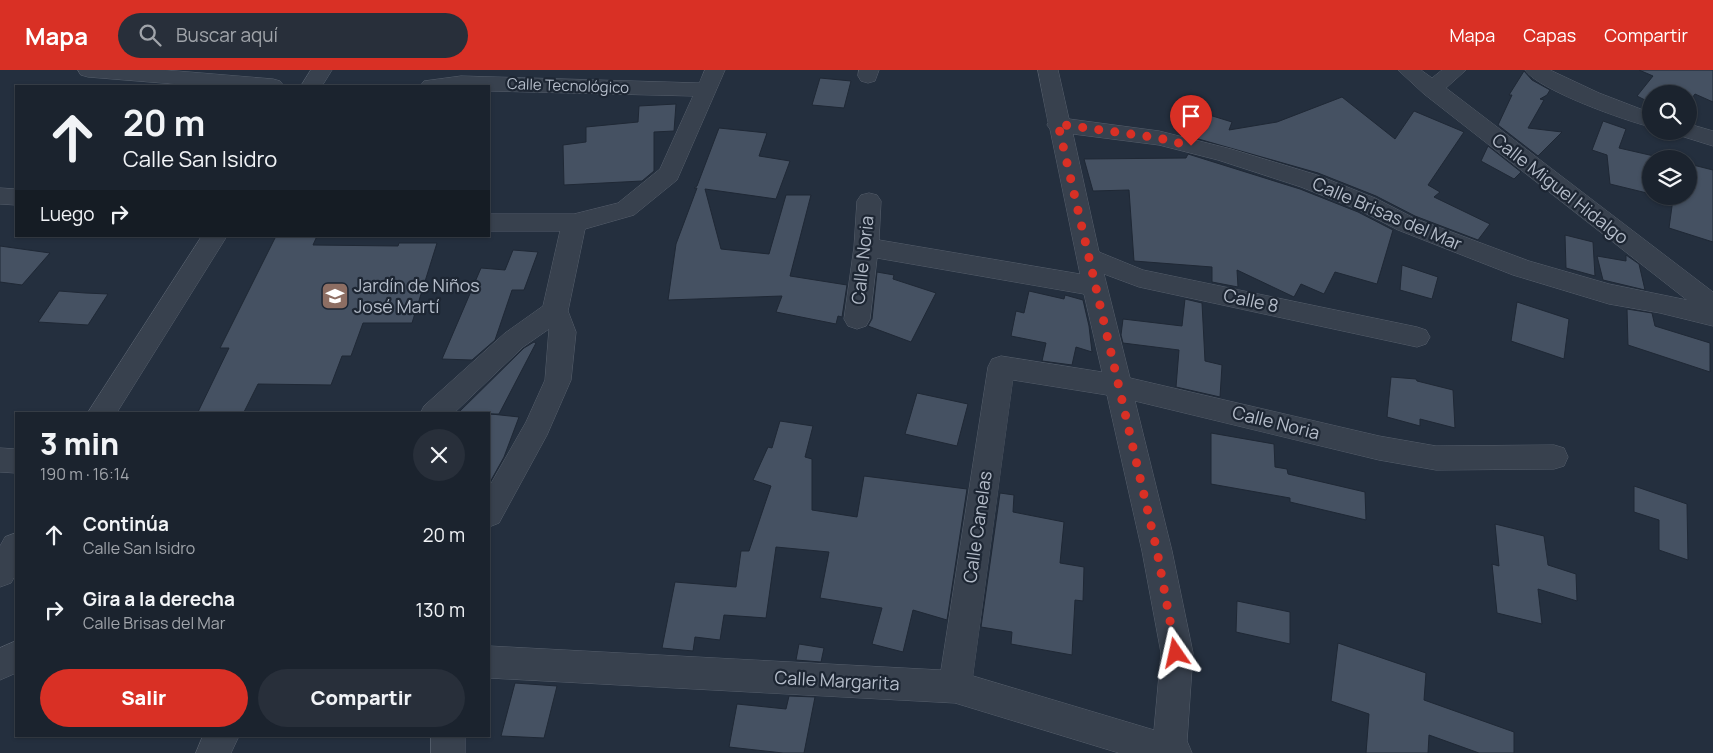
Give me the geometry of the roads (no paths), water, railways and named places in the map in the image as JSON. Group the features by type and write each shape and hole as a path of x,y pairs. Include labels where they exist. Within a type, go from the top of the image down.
{"street":[{"path":"88,70 262,85"},
{"path":"312,85 322,70"},
{"path":"1048,70 1058,124 1088,257 1120,386 1157,551 1176,653 1172,752"},
{"name":"Calle Miguel Hidalgo","path":"1408,70 1713,306"},
{"path":"1431,89 1456,70"},
{"path":"1535,70 1548,78 1642,117"},
{"path":"490,222 574,223 626,209 669,174 710,80"},
{"name":"Calle Tecnológico","path":"441,85 461,83 710,80"},
{"name":"Calle Brisas del Mar","path":"1058,124 1159,138 1223,154 1309,181 1367,204 1406,224 1522,268 1609,294 1660,303 1713,316"},
{"path":"1697,134 1713,139"},
{"path":"0,196 15,198"},
{"name":"Calle Noria","path":"856,319 866,247 869,200"},
{"path":"490,512 538,427 558,380 563,332 555,311 574,223"},
{"path":"102,412 214,237"},
{"path":"866,247 1095,286"},
{"name":"Calle 8","path":"1088,257 1139,278 1417,337"},
{"path":"436,412 514,340 555,311"},
{"name":"Calle Noria","path":"1000,366 1120,386 1379,448 1436,458 1554,457"},
{"name":"Calle Canelas","path":"955,687 1000,366"},
{"path":"0,460 15,461"},
{"path":"0,573 15,549"},
{"path":"0,664 15,657"},
{"name":"Calle Margarita","path":"490,662 955,687 1172,752"},
{"path":"213,753 221,737"},
{"path":"448,737 448,753"}],"place":[{"name":"Jardín de Niños José Martí","path":"335,296"}]}
